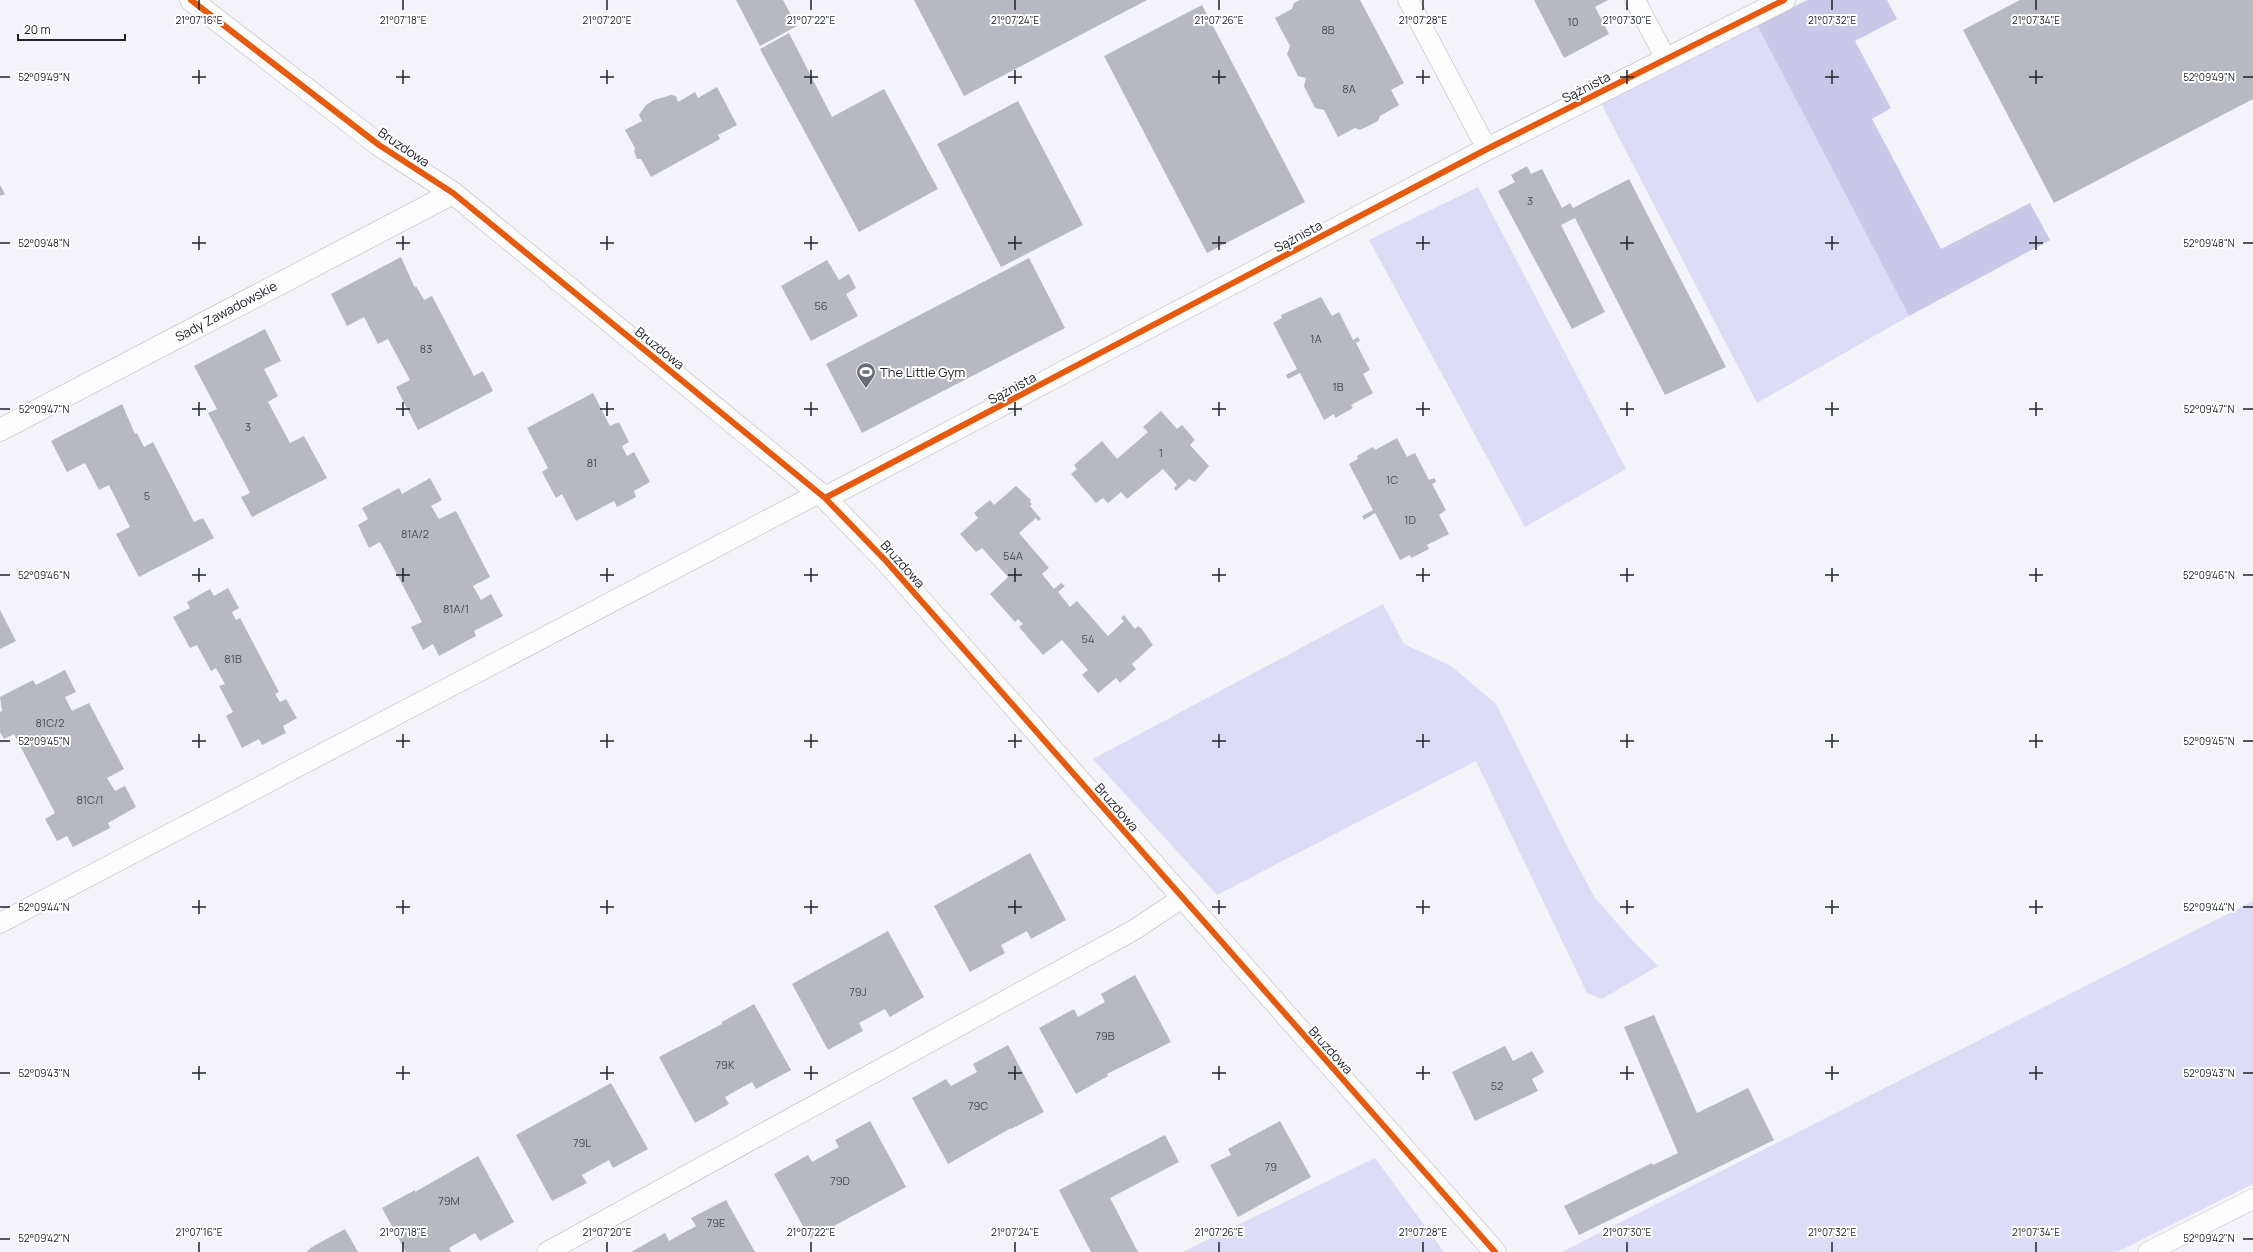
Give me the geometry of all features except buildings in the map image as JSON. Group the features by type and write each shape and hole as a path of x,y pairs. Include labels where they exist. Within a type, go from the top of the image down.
{"street":[{"name":"Bruzdowa","path":"190,0 379,145 453,193 822,495 886,561 1495,1252"},
{"name":"Sążnista","path":"822,495 1487,149 1784,0"},
{"name":"Sady Zawadowskie","path":"0,430 453,193"}],"lane":[{"path":"1408,0 1487,149"},
{"path":"1635,0 1666,59"},
{"path":"0,923 822,495"},
{"path":"547,1252 1134,930 1182,898"},
{"path":"2148,1252 2253,1199"}],"shaded area":[{"path":"1807,0 1887,0 1897,19 1855,41 1891,108 1872,119 1941,249 2030,203 2050,240 1909,316 1757,25"},
{"path":"1757,25 1909,316 1757,403 1601,103"},
{"path":"1478,187 1626,469 1525,527 1369,240"},
{"path":"1383,604 1404,644 1451,666 1496,704 1568,848 1595,898 1633,941 1658,966 1602,999 1587,993 1476,761 1217,895 1093,759"},
{"path":"2253,901 2253,1184 2117,1252 1562,1252"},
{"path":"1375,1158 1444,1252 1182,1252"}],"cycle path":[{"path":"191,0 379,145 453,193 825,498 886,561 1495,1252"},
{"path":"825,498 1487,149 1784,0"}],"place":[{"name":"The Little Gym","path":"866,389"}]}
